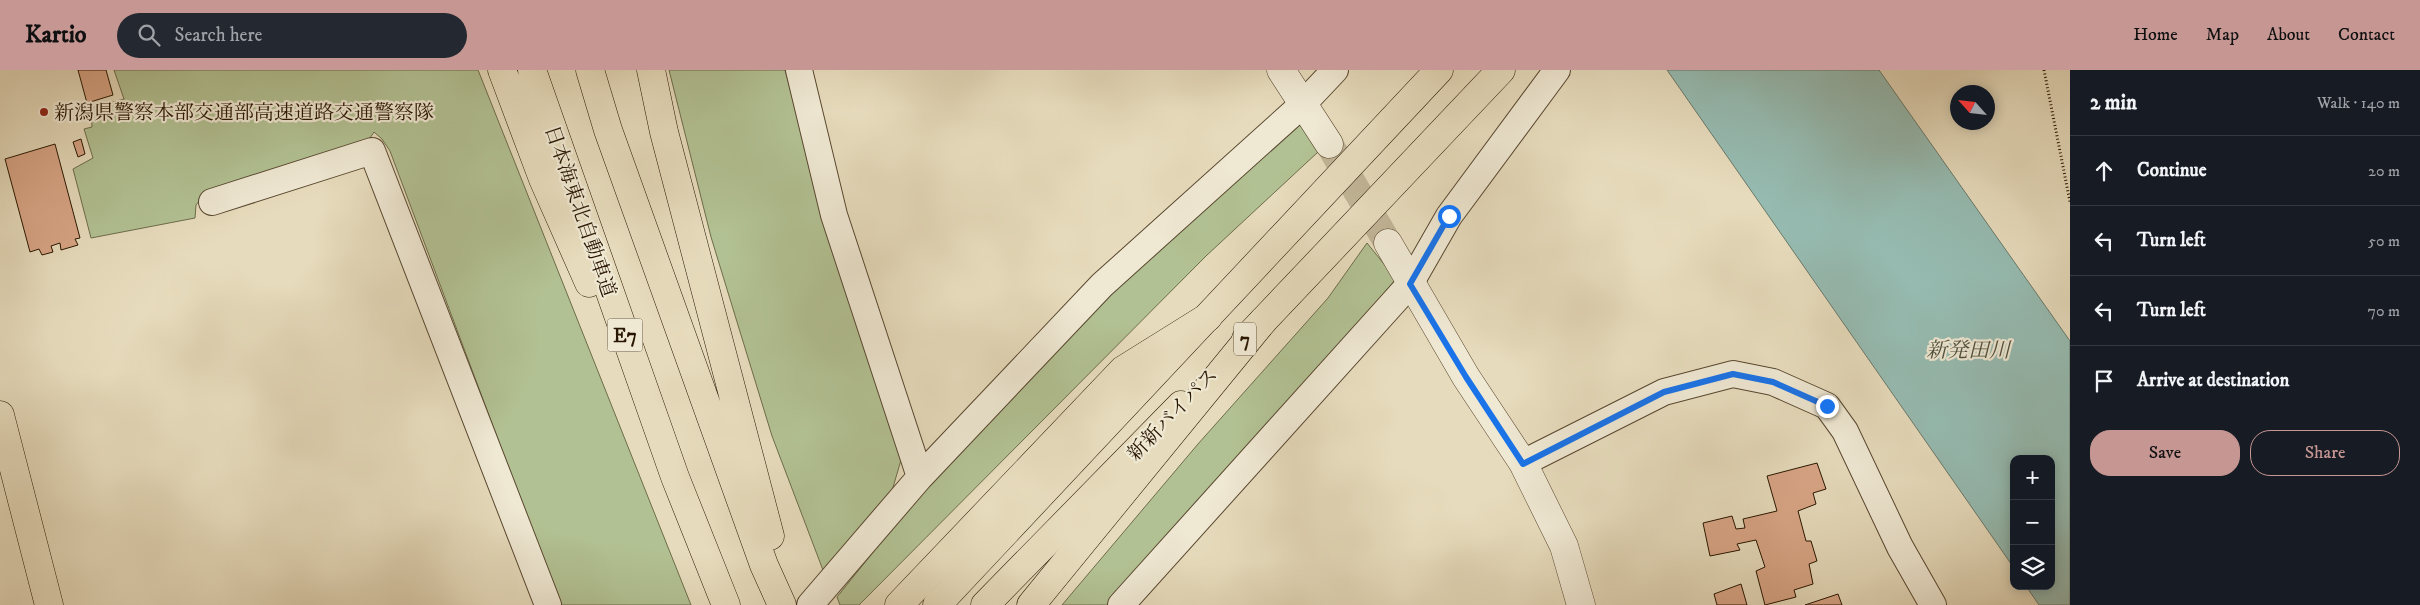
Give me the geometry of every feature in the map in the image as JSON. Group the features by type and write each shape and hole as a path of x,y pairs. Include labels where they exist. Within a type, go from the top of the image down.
{"highway":[{"path":"502,70 543,179 675,477"},
{"name":"日本海東北自動車道","path":"532,70 675,477 725,601"},
{"path":"590,70 608,130 769,559 791,605"},
{"path":"651,70 664,132 782,605"},
{"name":"新新バイパス","path":"937,605 1439,70"},
{"name":"新新バイパス","path":"985,605 1263,321 1501,70"},
{"path":"899,605 1123,370 1208,317"},
{"path":"1031,605 1263,321"},
{"path":"0,415 49,605"},
{"path":"35,551 61,605"}],"street":[{"path":"798,70 834,215 920,477"},
{"path":"1281,70 1329,144"},
{"path":"810,605 920,477 1102,285 1302,105 1335,70"},
{"path":"1121,605 1410,284 1449,216 1557,70"},
{"path":"212,202 372,151 548,605"},
{"path":"1388,243 1410,284 1466,377 1523,464 1564,546 1581,605"},
{"path":"1523,464 1664,392 1733,374 1773,382 1827,406 1841,425 1900,547 1933,605"}],"path":[{"path":"2044,70 2070,202"}],"green space":[{"path":"114,70 478,70 691,605 560,605 390,151 382,139 374,132 366,144 203,196 196,205 195,218 91,238 73,169 93,158 84,129 92,127 91,108 124,99"},
{"path":"669,70 785,70 839,260 901,460 889,501 826,578 772,436 711,237"},
{"path":"1288,124 1307,126 1318,152 1206,256 859,605 840,605 837,597 899,520 1051,345"},
{"path":"1367,243 1396,279 1253,446 1109,605 1062,605 1198,444 1328,298"}],"water":[{"name":"新発田川","path":"1667,70 1879,70 2070,341 2070,605 2039,605 2029,590 2055,590 2055,455 2010,455 2010,562"}],"building":[{"path":"78,70 106,70 113,95 87,103"},
{"path":"81,139 85,154 78,157 73,142"},
{"path":"55,144 80,238 75,239 78,245 61,250 60,243 51,246 53,252 42,255 39,249 30,252 5,159"},
{"path":"1817,463 1826,489 1813,493 1816,504 1798,511 1806,541 1811,541 1817,561 1809,564 1813,584 1794,590 1796,597 1765,605 1756,571 1765,567 1756,540 1737,544 1740,550 1710,556 1703,523 1732,516 1736,529 1745,528 1743,519 1777,511 1767,476"},
{"path":"1741,584 1747,605 1717,605 1714,594"},
{"path":"1838,594 1842,605 1805,605"}],"tunnel":[{"path":"1329,144 1388,243"}],"place":[{"name":"新潟県警察本部交通部高速道路交通警察隊","path":"44,112"}],"route":[{"path":"1449,216 1410,284 1466,377 1523,464 1664,392 1733,374 1773,382 1827,406"}]}
